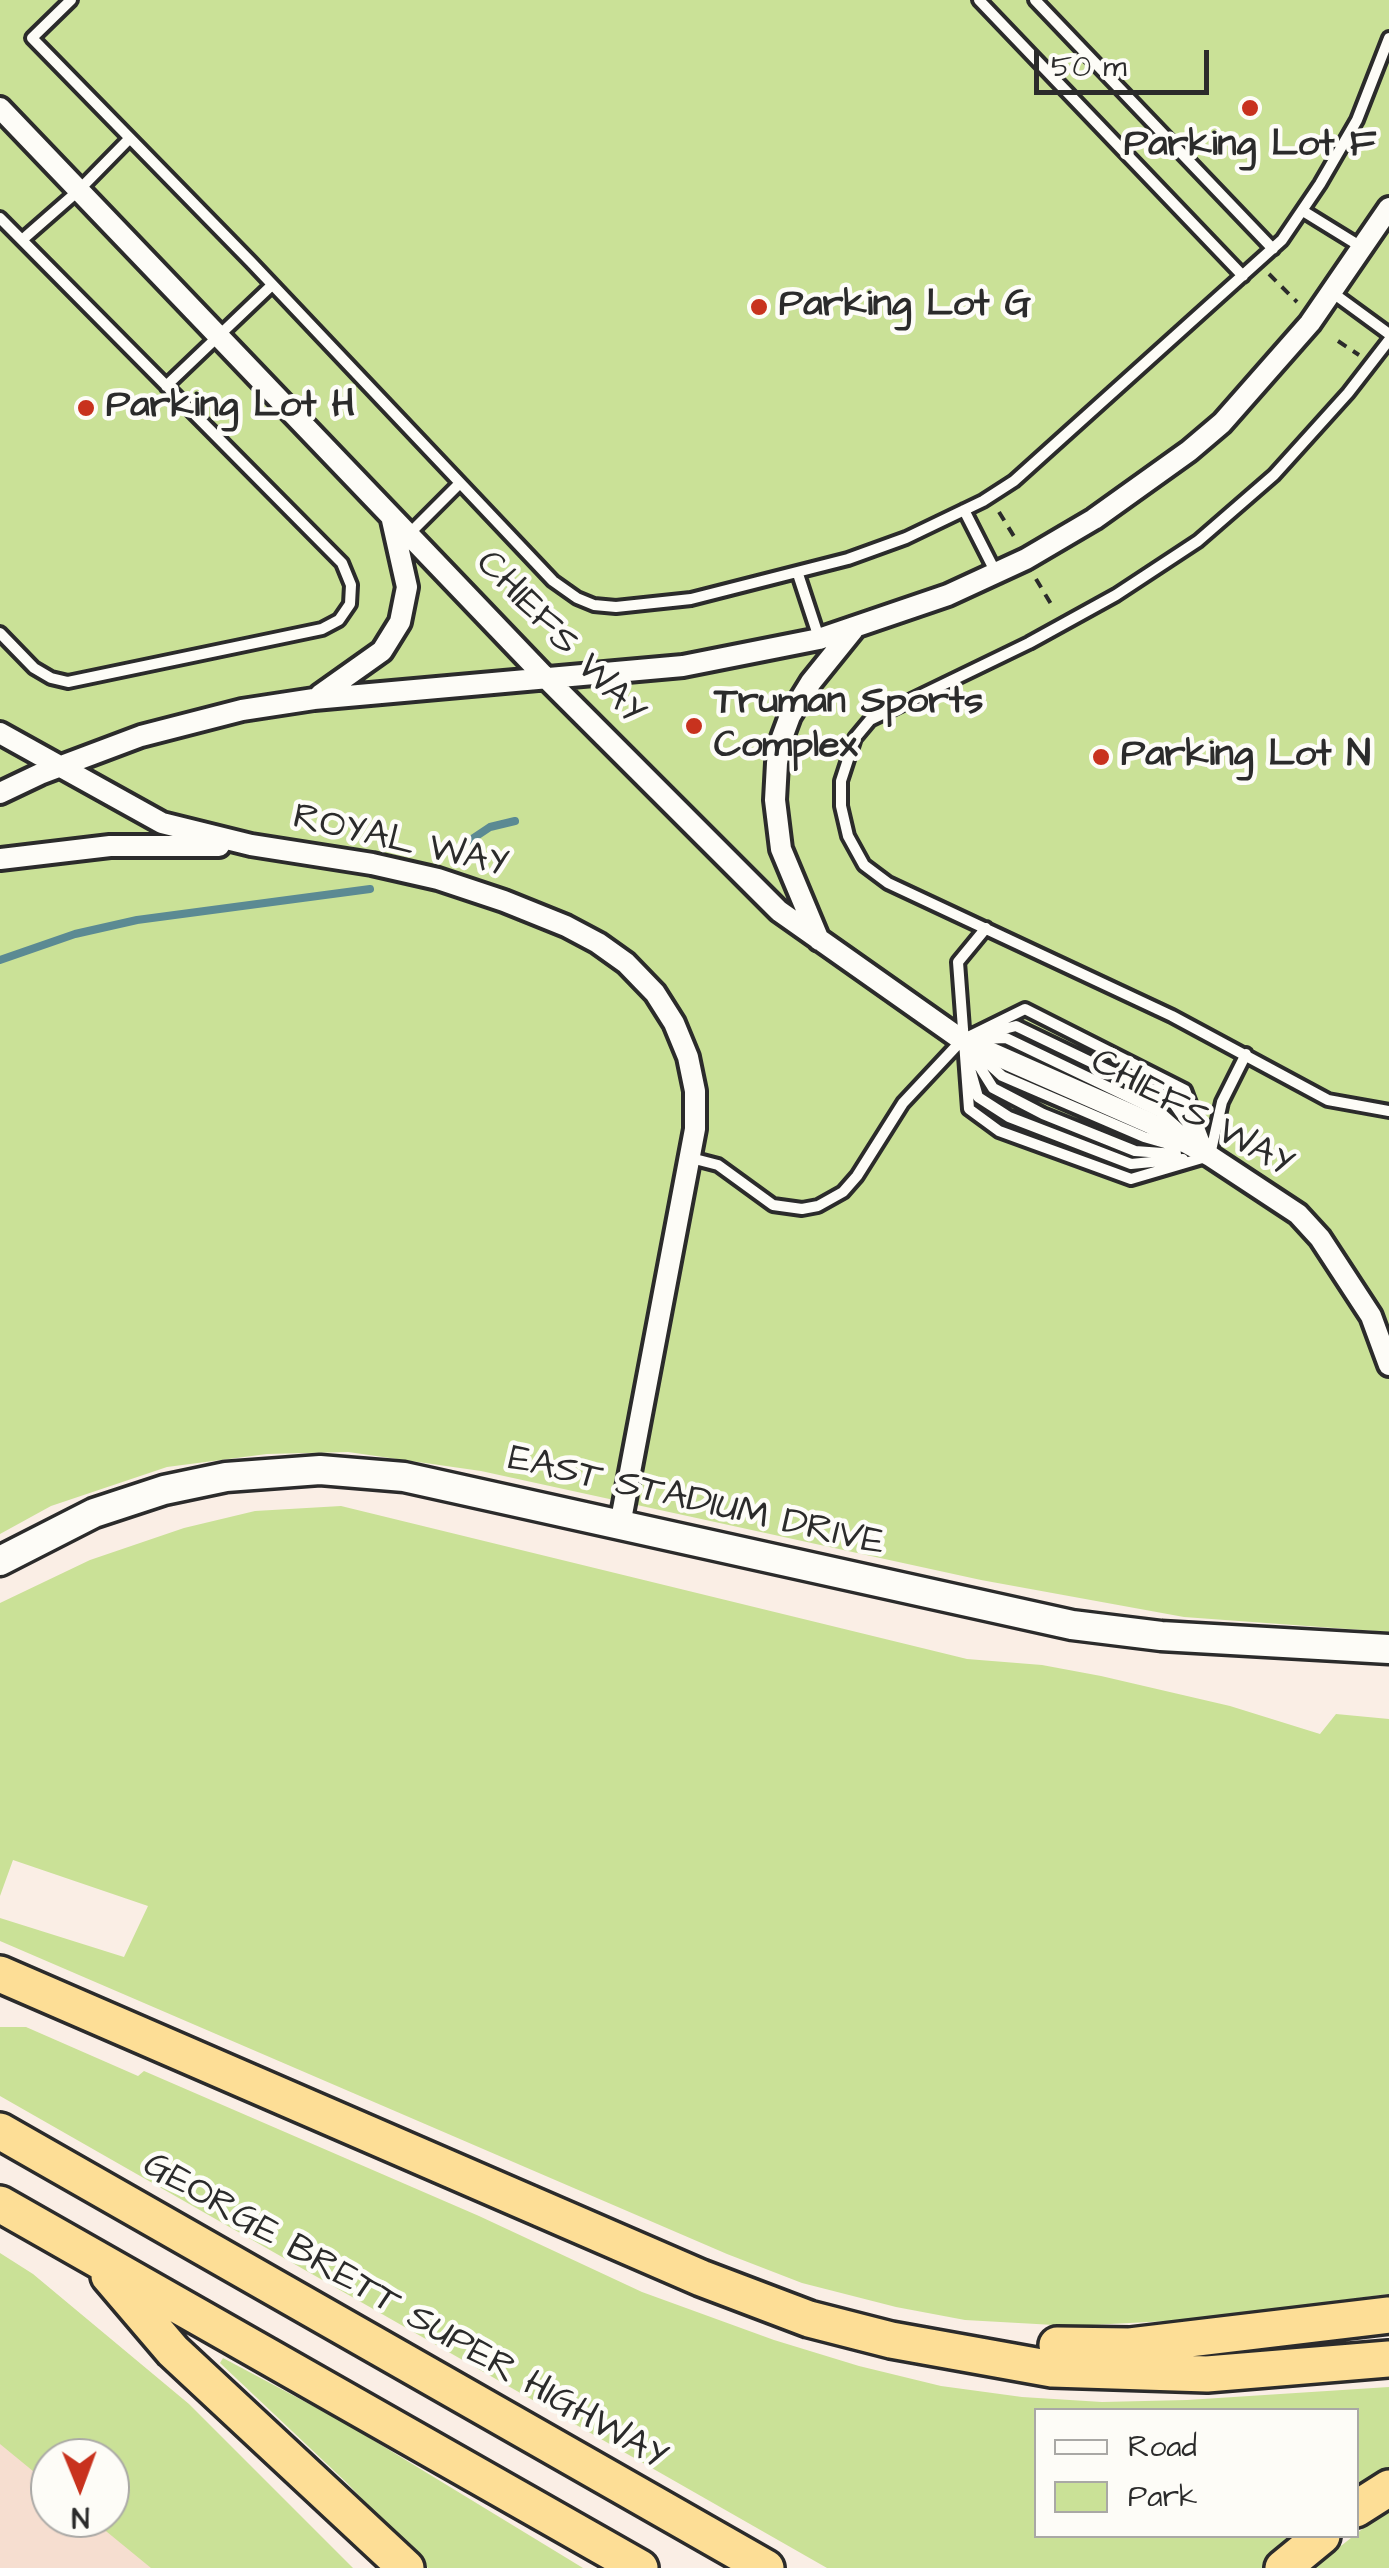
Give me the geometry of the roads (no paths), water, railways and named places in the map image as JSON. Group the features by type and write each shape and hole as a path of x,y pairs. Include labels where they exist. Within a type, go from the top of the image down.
{"highway":[{"path":"0,1974 701,2278 809,2319 891,2340 1052,2369 1207,2374 1389,2359"},
{"name":"GEORGE BRETT SUPER HIGHWAY","path":"0,2131 766,2568"},
{"path":"0,2204 640,2568"},
{"path":"92,2256 172,2351 406,2568"},
{"path":"891,2340 1130,2346 1389,2316"},
{"path":"1359,2508 1389,2488"},
{"path":"1283,2568 1320,2538"}],"main road":[{"name":"EAST STADIUM DRIVE","path":"0,1561 94,1512 164,1490 226,1477 320,1470 404,1476 1072,1624 1161,1636 1389,1648"}],"street":[{"name":"CHIEFS WAY","path":"0,108 545,677 779,910 962,1040 1150,1123 1210,1156 1298,1214 1320,1238 1372,1316 1389,1365"},
{"path":"0,793 58,767 158,731 242,710 314,699 683,666 853,630 996,574 1094,518 1222,422 1333,293 1389,208"},
{"path":"314,699 382,651 400,622 408,587 391,515"},
{"path":"819,942 781,849 775,800 777,763 790,716 810,682 853,630"},
{"name":"ROYAL WAY","path":"0,733 162,822 252,846 372,864 438,879 504,901 598,943 626,963 655,994 674,1023 688,1057 695,1091 691,1158 620,1525"},
{"path":"0,859 110,846 252,846"}],"lane":[{"path":"71,0 32,38 553,581 594,605 634,606 691,599 798,574 906,538 1014,481 1273,249 1303,211 1357,120 1386,56 1389,38"},
{"path":"979,0 1243,276"},
{"path":"1035,0 1273,249"},
{"path":"22,240 78,191 129,138"},
{"path":"1303,211 1364,249"},
{"path":"0,218 342,563 351,585 350,604 340,620 322,629 68,682 34,668 0,633"},
{"path":"166,386 272,285"},
{"path":"1333,293 1389,337 1371,364 1274,475 1198,541 1116,596 870,720 855,738 841,781 840,806 848,836 864,864 888,883 1172,1016 1328,1100 1389,1110"},
{"path":"409,534 460,483"},
{"path":"964,510 996,574"},
{"path":"798,574 819,639"},
{"path":"986,928 958,962 968,1109 1000,1131 1132,1179 1210,1156"},
{"path":"691,1158 718,1165 774,1205 802,1209 818,1206 843,1192 857,1176 903,1104 962,1040 1025,1009 1185,1090 1210,1156"},
{"path":"962,1040 1016,1026 1172,1101 1210,1156"},
{"path":"962,1040 978,1098 1009,1117 1131,1164 1210,1156"},
{"path":"962,1040 993,1088 1043,1114 1135,1151 1210,1156"},
{"path":"1210,1156 1222,1102 1246,1054"}],"waterway":[{"path":"469,841 490,827 515,821"},
{"path":"0,960 75,934 137,920 370,889"}],"place":[{"name":"Parking Lot F","path":"1250,108"},
{"name":"Parking Lot G","path":"759,307"},
{"name":"Parking Lot H","path":"86,408"},
{"name":"Truman Sports Complex","path":"694,726"},
{"name":"Parking Lot N","path":"1101,757"}]}
